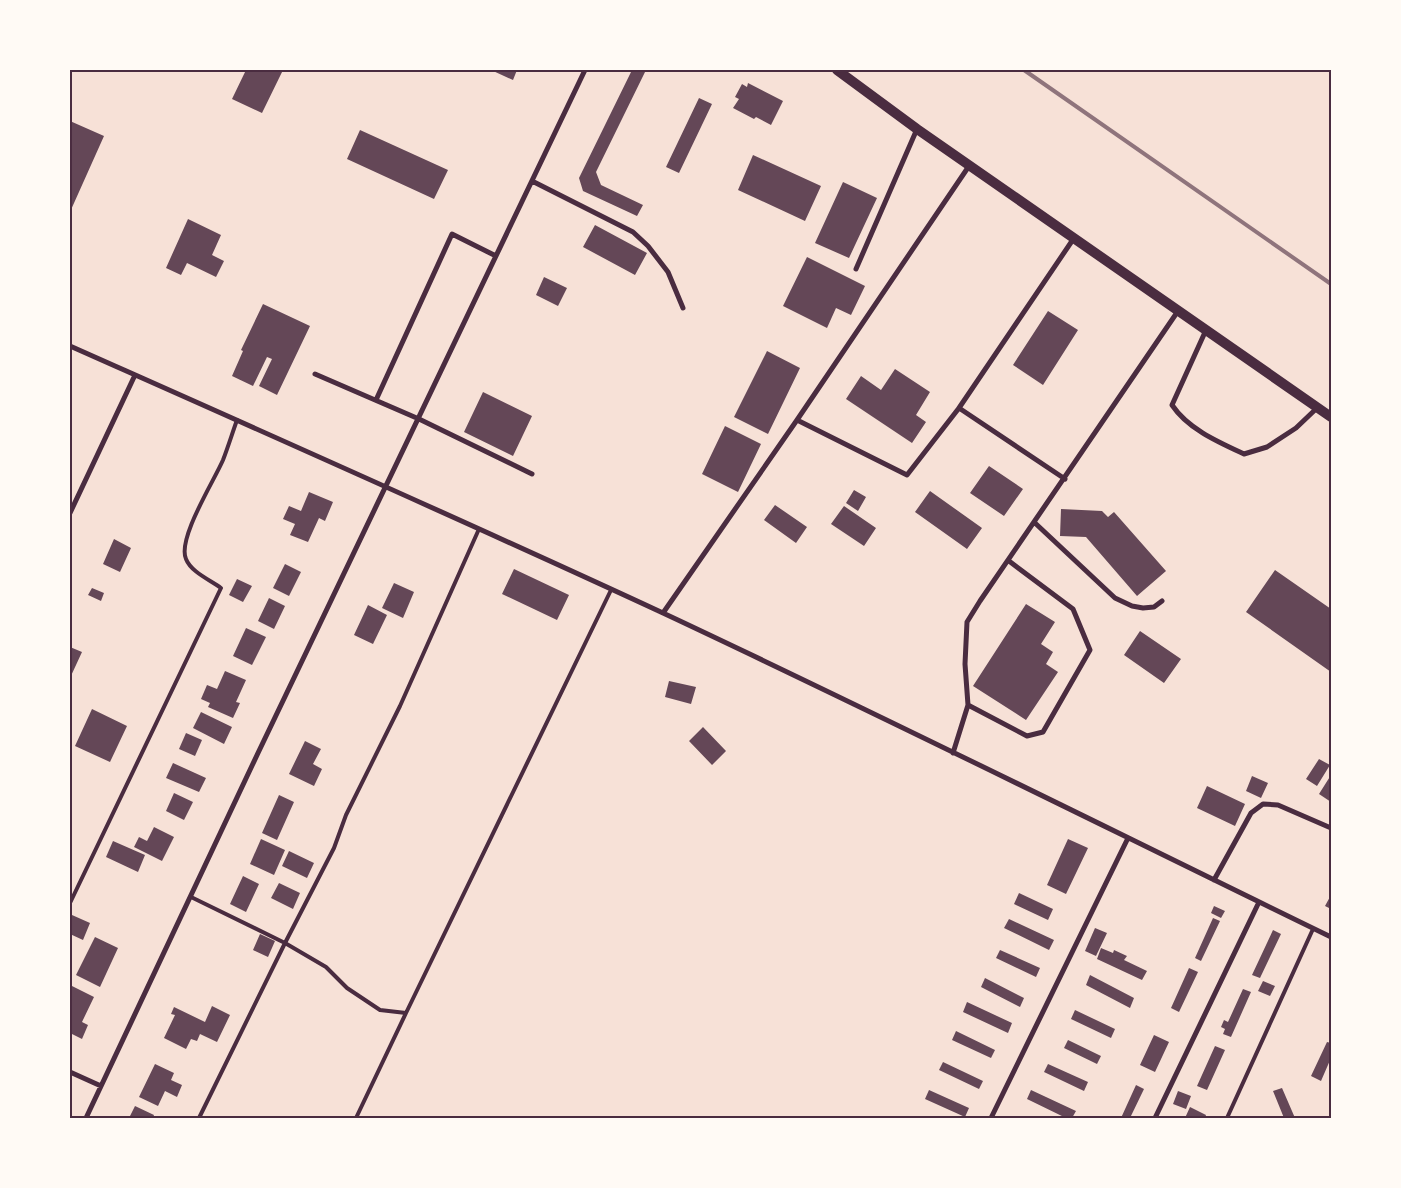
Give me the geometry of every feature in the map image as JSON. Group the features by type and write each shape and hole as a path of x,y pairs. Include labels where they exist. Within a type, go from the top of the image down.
{"main road":[{"path":"837,70 918,130 1331,417"}],"street":[{"path":"86,1118 585,70"},
{"path":"856,270 918,130"},
{"path":"663,613 970,166"},
{"path":"532,181 633,232 648,246 668,272 683,308"},
{"path":"376,400 452,234 496,256"},
{"path":"797,420 907,475 959,408 1074,238"},
{"path":"953,753 968,705 965,664 967,622 1178,311"},
{"path":"1206,330 1172,404 1178,413 1212,439 1244,454 1268,447 1296,428 1317,408"},
{"path":"70,346 663,613 1331,937"},
{"path":"315,374 419,419 532,474"},
{"path":"70,513 135,375"},
{"path":"959,408 1065,478"},
{"path":"1035,523 1115,598 1132,606 1143,608 1154,607 1162,601"},
{"path":"968,705 1027,736 1043,732 1090,650 1073,610 1009,561"},
{"path":"1214,880 1251,813 1263,804 1278,804 1331,828"},
{"path":"991,1118 1128,838"},
{"path":"1155,1118 1259,902"},
{"path":"70,1072 101,1086"}],"lane":[{"path":"70,903 221,588 193,568 186,560 184,550 187,536 223,460 237,420"},
{"path":"199,1118 334,848 346,815 400,706 479,529"},
{"path":"356,1118 611,590"},
{"path":"191,897 285,943 326,967 347,988 380,1010 406,1013"},
{"path":"1227,1118 1313,929"}],"building":[{"path":"246,70 283,70 262,113 232,99"},
{"path":"491,70 517,70 513,80"},
{"path":"632,70 646,70 596,172 601,185 643,205 637,216 583,191 579,178"},
{"path":"748,83 783,101 771,125 733,108 739,99 735,97 742,84 747,87"},
{"path":"699,98 712,104 679,173 666,167"},
{"path":"70,121 104,136 70,212"},
{"path":"360,130 448,170 434,199 347,159"},
{"path":"753,155 821,186 805,221 738,190"},
{"path":"843,182 877,198 849,258 815,243"},
{"path":"188,219 221,235 212,255 224,261 216,277 187,263 181,275 166,268"},
{"path":"595,225 647,253 635,275 583,247"},
{"path":"807,257 865,286 851,315 836,308 827,328 783,306"},
{"path":"544,277 567,288 558,306 536,295"},
{"path":"263,304 310,326 277,395 259,386 272,359 267,357 253,386 232,376 243,351 241,350"},
{"path":"1048,311 1078,330 1043,385 1013,365"},
{"path":"767,351 800,368 768,434 734,417"},
{"path":"895,369 930,392 916,415 926,422 912,443 846,399 861,376 881,390"},
{"path":"483,392 532,416 513,456 464,432"},
{"path":"725,426 761,444 738,492 702,474"},
{"path":"989,466 1023,489 1004,516 970,493"},
{"path":"854,490 866,497 858,511 846,503"},
{"path":"930,491 982,528 967,549 915,512"},
{"path":"309,492 333,502 325,521 319,518 308,542 290,535 295,524 283,519 289,506 301,511"},
{"path":"775,505 807,527 796,543 764,520"},
{"path":"844,506 876,528 864,546 831,524"},
{"path":"1061,509 1102,511 1108,517 1114,512 1166,571 1137,596 1086,537 1060,536"},
{"path":"114,539 131,548 120,572 103,564"},
{"path":"285,564 301,572 289,596 273,588"},
{"path":"514,569 569,595 557,620 502,594"},
{"path":"1275,570 1331,609 1331,672 1246,612"},
{"path":"237,579 252,586 243,602 229,595"},
{"path":"394,583 414,592 403,618 382,608"},
{"path":"92,588 104,593 101,601 88,595"},
{"path":"269,598 285,606 274,629 258,621"},
{"path":"1026,604 1055,622 1041,644 1053,652 1046,664 1058,672 1026,720 973,686"},
{"path":"368,605 387,615 373,644 354,635"},
{"path":"246,628 266,637 252,665 233,656"},
{"path":"1140,631 1181,659 1164,683 1124,655"},
{"path":"70,647 82,652 70,678"},
{"path":"225,671 246,680 236,702 240,703 233,718 208,707 210,703 201,699 207,685 217,689"},
{"path":"669,681 696,687 691,704 665,697"},
{"path":"92,709 127,726 110,762 75,746"},
{"path":"201,712 232,727 224,744 193,728"},
{"path":"703,727 726,751 712,765 689,741"},
{"path":"186,733 202,740 195,756 179,749"},
{"path":"305,741 321,749 313,764 322,769 314,786 289,774"},
{"path":"1319,759 1330,765 1317,786 1306,779"},
{"path":"173,763 206,778 199,792 166,778"},
{"path":"1331,775 1331,802 1319,794"},
{"path":"1252,776 1268,783 1261,798 1246,791"},
{"path":"1207,786 1245,804 1235,826 1197,808"},
{"path":"174,793 193,802 184,820 166,811"},
{"path":"279,795 294,802 277,840 262,833"},
{"path":"154,827 174,837 162,861 134,847 139,837 147,841"},
{"path":"261,839 285,850 274,875 250,864"},
{"path":"1068,839 1088,848 1066,894 1047,885"},
{"path":"113,841 145,855 138,872 106,857"},
{"path":"289,851 314,863 307,878 282,866"},
{"path":"243,876 259,884 246,912 230,904"},
{"path":"279,883 300,893 293,909 271,898"},
{"path":"1019,893 1053,909 1048,920 1014,904"},
{"path":"1331,895 1331,909 1325,906"},
{"path":"1214,906 1225,911 1221,918 1211,913"},
{"path":"72,915 90,923 83,940 70,934 70,919"},
{"path":"1213,918 1220,921 1201,961 1195,958"},
{"path":"1009,919 1054,940 1049,950 1004,928"},
{"path":"1095,928 1107,933 1096,956 1085,951"},
{"path":"1273,930 1281,934 1260,978 1252,975"},
{"path":"260,934 275,941 268,957 253,950"},
{"path":"95,937 118,948 100,987 76,975"},
{"path":"1101,948 1113,953 1114,950 1127,956 1124,960 1147,971 1142,980 1097,959"},
{"path":"1000,950 1040,968 1036,977 996,958"},
{"path":"1189,968 1198,972 1179,1012 1171,1008"},
{"path":"1090,975 1134,998 1130,1008 1086,985"},
{"path":"985,978 1024,998 1020,1007 981,987"},
{"path":"1263,981 1275,986 1270,996 1258,991"},
{"path":"70,985 94,997 82,1022 88,1025 82,1039 70,1033"},
{"path":"1243,989 1251,992 1231,1037 1223,1034 1225,1029 1221,1027 1224,1020 1228,1022"},
{"path":"967,1002 1012,1023 1008,1033 963,1012"},
{"path":"212,1006 230,1015 217,1042 200,1034 197,1041 191,1039 186,1049 164,1038 175,1015 171,1014 174,1007 205,1022"},
{"path":"1075,1010 1115,1029 1111,1038 1071,1019"},
{"path":"956,1031 995,1050 991,1058 952,1040"},
{"path":"1154,1035 1169,1042 1155,1072 1140,1065"},
{"path":"1068,1040 1101,1056 1097,1064 1064,1048"},
{"path":"1327,1042 1331,1043 1331,1058 1321,1081 1311,1076"},
{"path":"1215,1046 1225,1050 1207,1090 1197,1086"},
{"path":"943,1062 983,1081 979,1089 939,1070"},
{"path":"155,1064 174,1073 171,1080 182,1085 177,1097 165,1091 158,1106 139,1097"},
{"path":"1048,1064 1088,1082 1084,1091 1044,1072"},
{"path":"1136,1085 1144,1089 1130,1118 1121,1118"},
{"path":"1282,1088 1295,1118 1284,1118 1273,1091"},
{"path":"929,1090 969,1108 965,1117 925,1099"},
{"path":"1031,1090 1076,1111 1072,1118 1066,1118 1027,1099"},
{"path":"1178,1091 1191,1096 1186,1109 1173,1104"},
{"path":"135,1106 154,1115 153,1118 129,1118"},
{"path":"1190,1107 1206,1115 1205,1118 1185,1118"}],"railway":[{"path":"1024,70 1331,284"}]}
